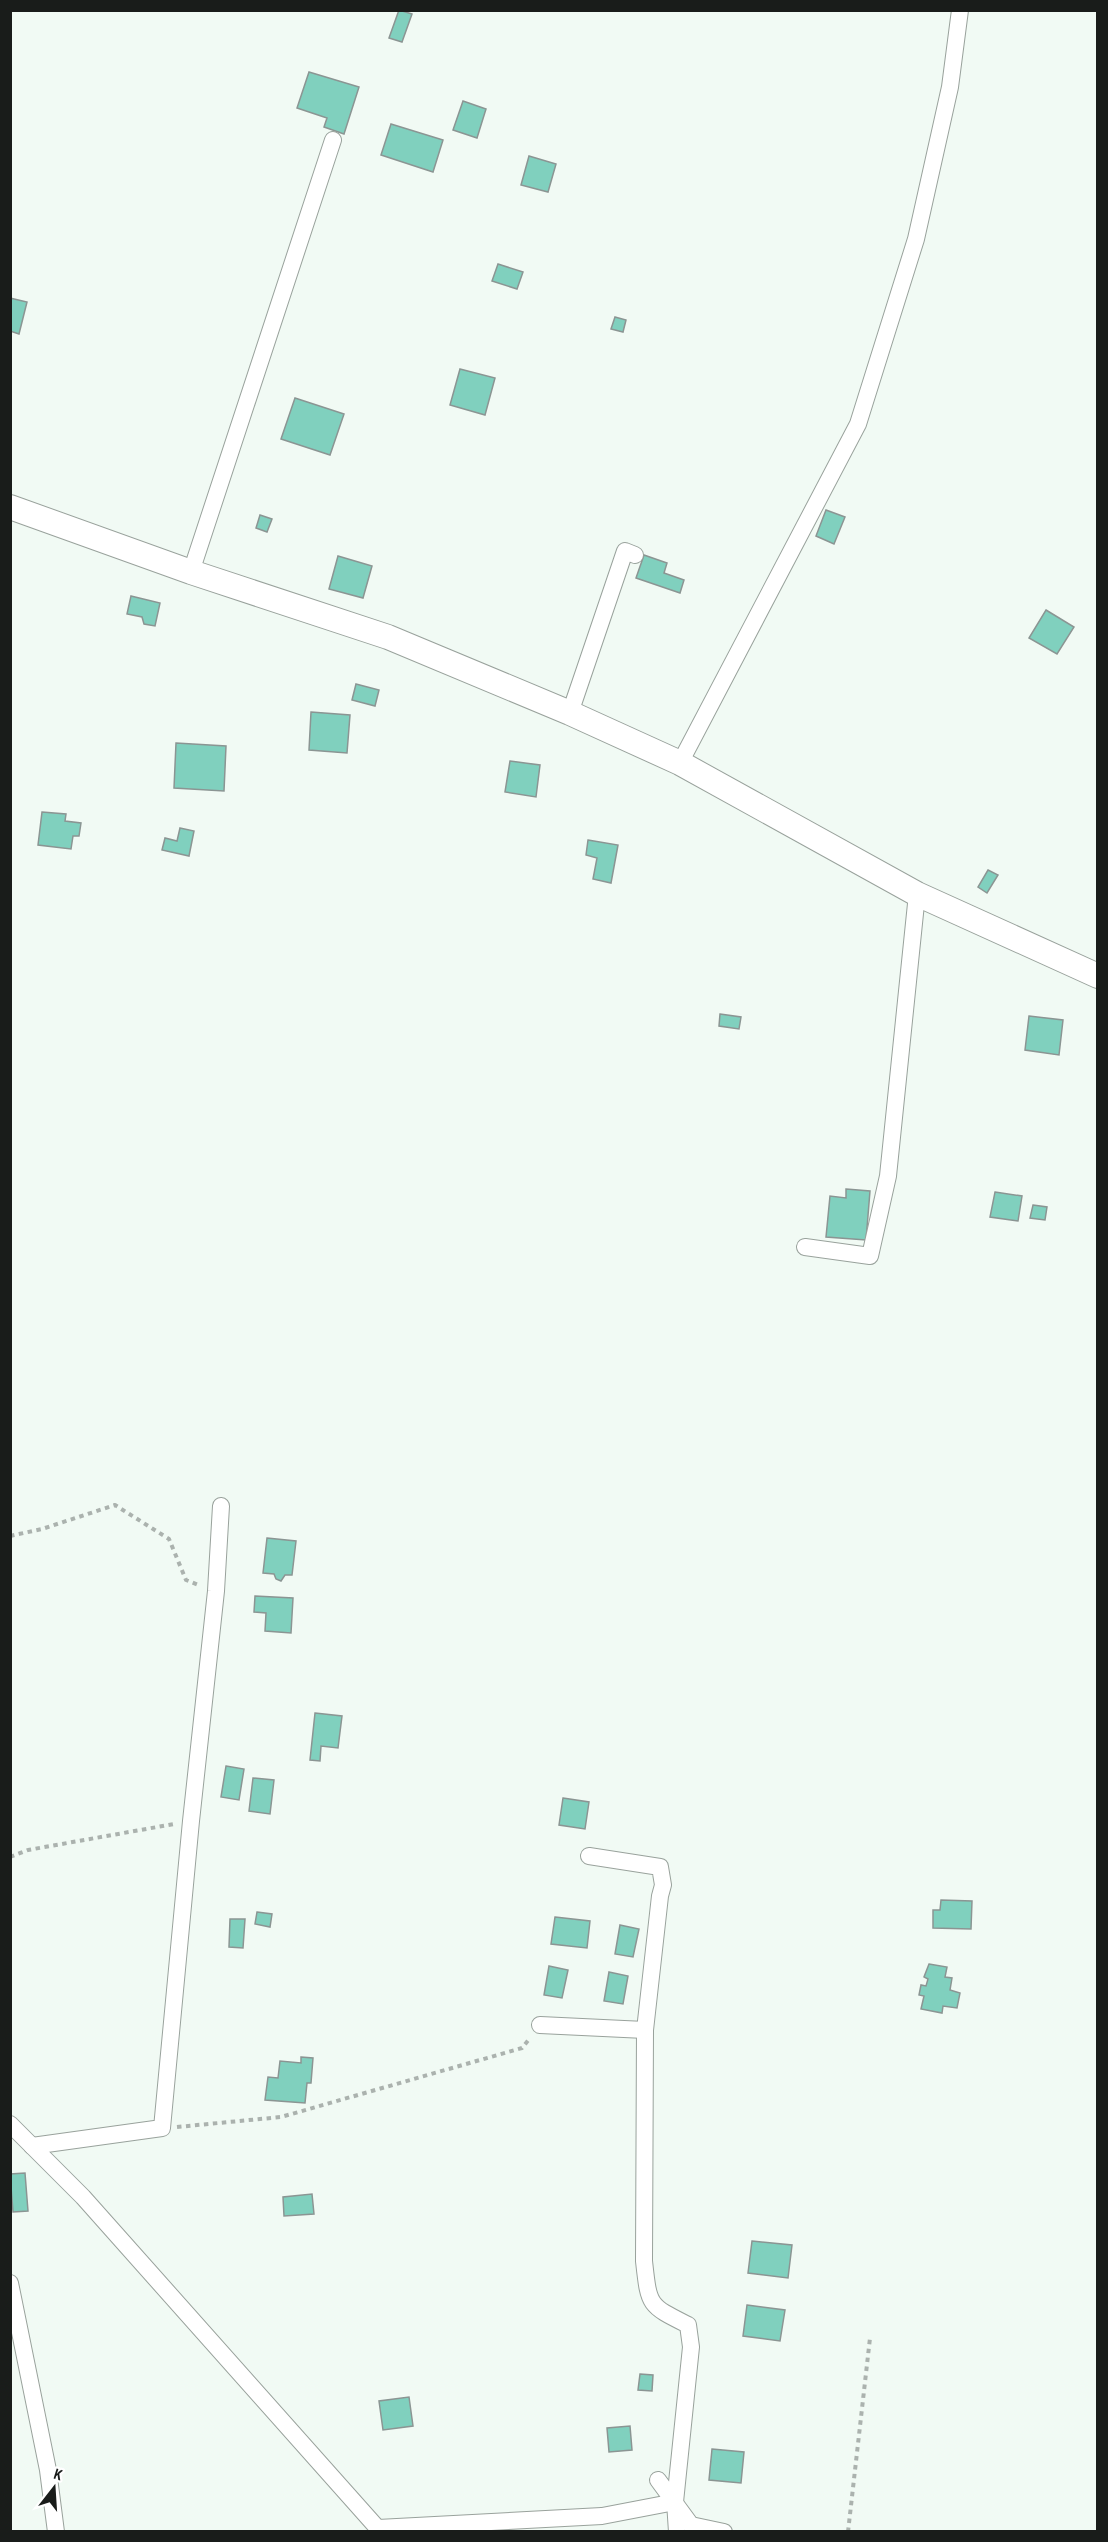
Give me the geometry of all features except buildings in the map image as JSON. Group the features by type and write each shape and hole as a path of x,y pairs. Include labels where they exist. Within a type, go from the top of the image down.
{"main road":[{"path":"10,507 191,572 388,637 570,713 680,763 917,894 1098,976"}],"street":[{"path":"680,763 781,575 858,424 916,239 950,87 960,10"},
{"path":"191,572 333,140"},
{"path":"570,713 625,551 635,555"},
{"path":"806,1247 870,1256 888,1176 917,894"},
{"path":"32,2146 162,2128 190,1821 216,1591 221,1506"},
{"path":"589,1856 660,1867 663,1885 645,2030 644,2261 648,2296 659,2311 688,2325 691,2347 675,2502 677,2532"},
{"path":"540,2025 645,2030"},
{"path":"10,2124 83,2197 379,2530 602,2516 675,2502"},
{"path":"10,2283 48,2470 56,2532"},
{"path":"658,2480 691,2526 724,2532"}],"path":[{"path":"10,1536 42,1529 115,1505 169,1539 186,1580 216,1591"},
{"path":"10,1857 28,1850 190,1821"},
{"path":"156,2129 281,2116 522,2048 540,2025"},
{"path":"848,2532 870,2338"}]}
